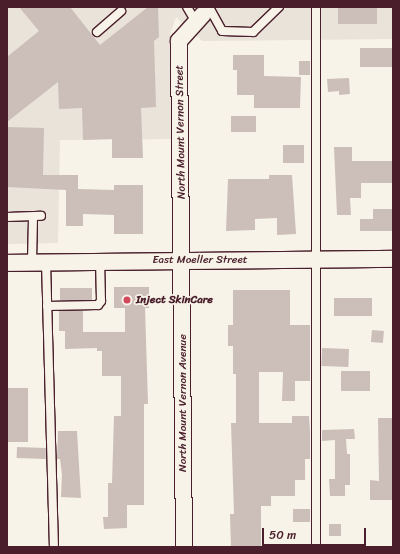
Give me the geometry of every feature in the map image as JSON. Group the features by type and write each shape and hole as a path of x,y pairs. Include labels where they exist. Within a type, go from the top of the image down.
{"street":[{"name":"North Mount Vernon Street","path":"183,260 179,41 205,13"},
{"name":"East Moeller Street","path":"7,263 393,259"},
{"name":"North Mount Vernon Avenue","path":"183,260 184,547"}],"lane":[{"path":"187,7 205,13 222,31 253,32 279,7"},
{"path":"316,7 314,261 316,547"},
{"path":"97,32 121,8"},
{"path":"7,217 37,217 39,262 47,306 54,547"},
{"path":"47,306 98,305 101,301 100,261"}],"shaded area":[{"path":"7,7 393,7 393,39 202,41 176,17 170,35 174,42 173,139 60,140 58,243 7,244"}],"building":[{"path":"19,7 70,7 100,45 148,7 158,7 159,37 154,41 156,107 141,108 143,158 112,158 112,139 83,140 82,108 59,109 58,82 7,122 7,57 39,31"},
{"path":"338,7 377,7 377,24 338,24"},
{"path":"360,48 393,48 393,67 360,67"},
{"path":"233,55 264,55 264,76 301,77 300,108 254,108 254,95 237,95 237,70 233,70"},
{"path":"299,61 310,61 310,75 299,75"},
{"path":"349,78 350,94 339,95 339,91 328,92 327,79"},
{"path":"231,116 256,116 256,132 231,132"},
{"path":"7,127 44,128 43,175 78,175 78,189 114,190 114,185 143,185 143,234 114,234 114,215 83,214 83,226 66,226 66,190 7,187"},
{"path":"283,145 304,145 304,163 283,163"},
{"path":"334,147 352,147 352,161 393,161 393,183 361,183 361,198 350,198 351,215 337,215"},
{"path":"269,175 292,175 296,234 277,235 277,218 255,219 255,230 226,231 228,179 269,179"},
{"path":"373,209 393,209 393,231 360,231 360,219 373,219"},
{"path":"114,287 149,287 149,308 145,308 148,404 144,404 144,505 127,505 127,528 104,529 103,517 108,517 108,483 112,483 114,416 121,416 121,376 102,376 102,351 97,351 97,348 65,349 65,331 59,331 59,311 83,311 83,332 125,332 125,308 114,308"},
{"path":"60,288 92,288 92,300 60,300"},
{"path":"233,290 290,290 290,325 310,325 310,381 295,381 295,401 282,401 283,372 259,372 259,423 292,423 292,416 309,416 310,431 310,459 305,459 305,480 295,480 295,496 271,496 271,506 261,506 261,547 231,547 230,514 234,514 231,423 236,423 236,374 233,374 233,346 228,346 228,325 233,325"},
{"path":"334,298 372,298 372,316 334,316"},
{"path":"372,330 384,331 383,343 371,342"},
{"path":"322,348 349,349 348,367 321,366"},
{"path":"341,371 370,371 370,391 341,391"},
{"path":"7,388 28,388 28,442 7,442"},
{"path":"378,418 393,418 393,500 370,500 370,480 379,481"},
{"path":"354,429 355,439 346,439 347,454 350,454 350,485 345,485 345,496 330,496 329,479 335,479 335,440 322,441 322,430"},
{"path":"58,431 77,431 81,498 61,497 62,475 60,459 57,459"},
{"path":"17,447 46,448 46,459 17,458"},
{"path":"293,509 310,509 310,522 293,522"},
{"path":"329,524 341,524 341,536 329,536"}],"place":[{"name":"Inject SkinCare","path":"127,300"}]}
